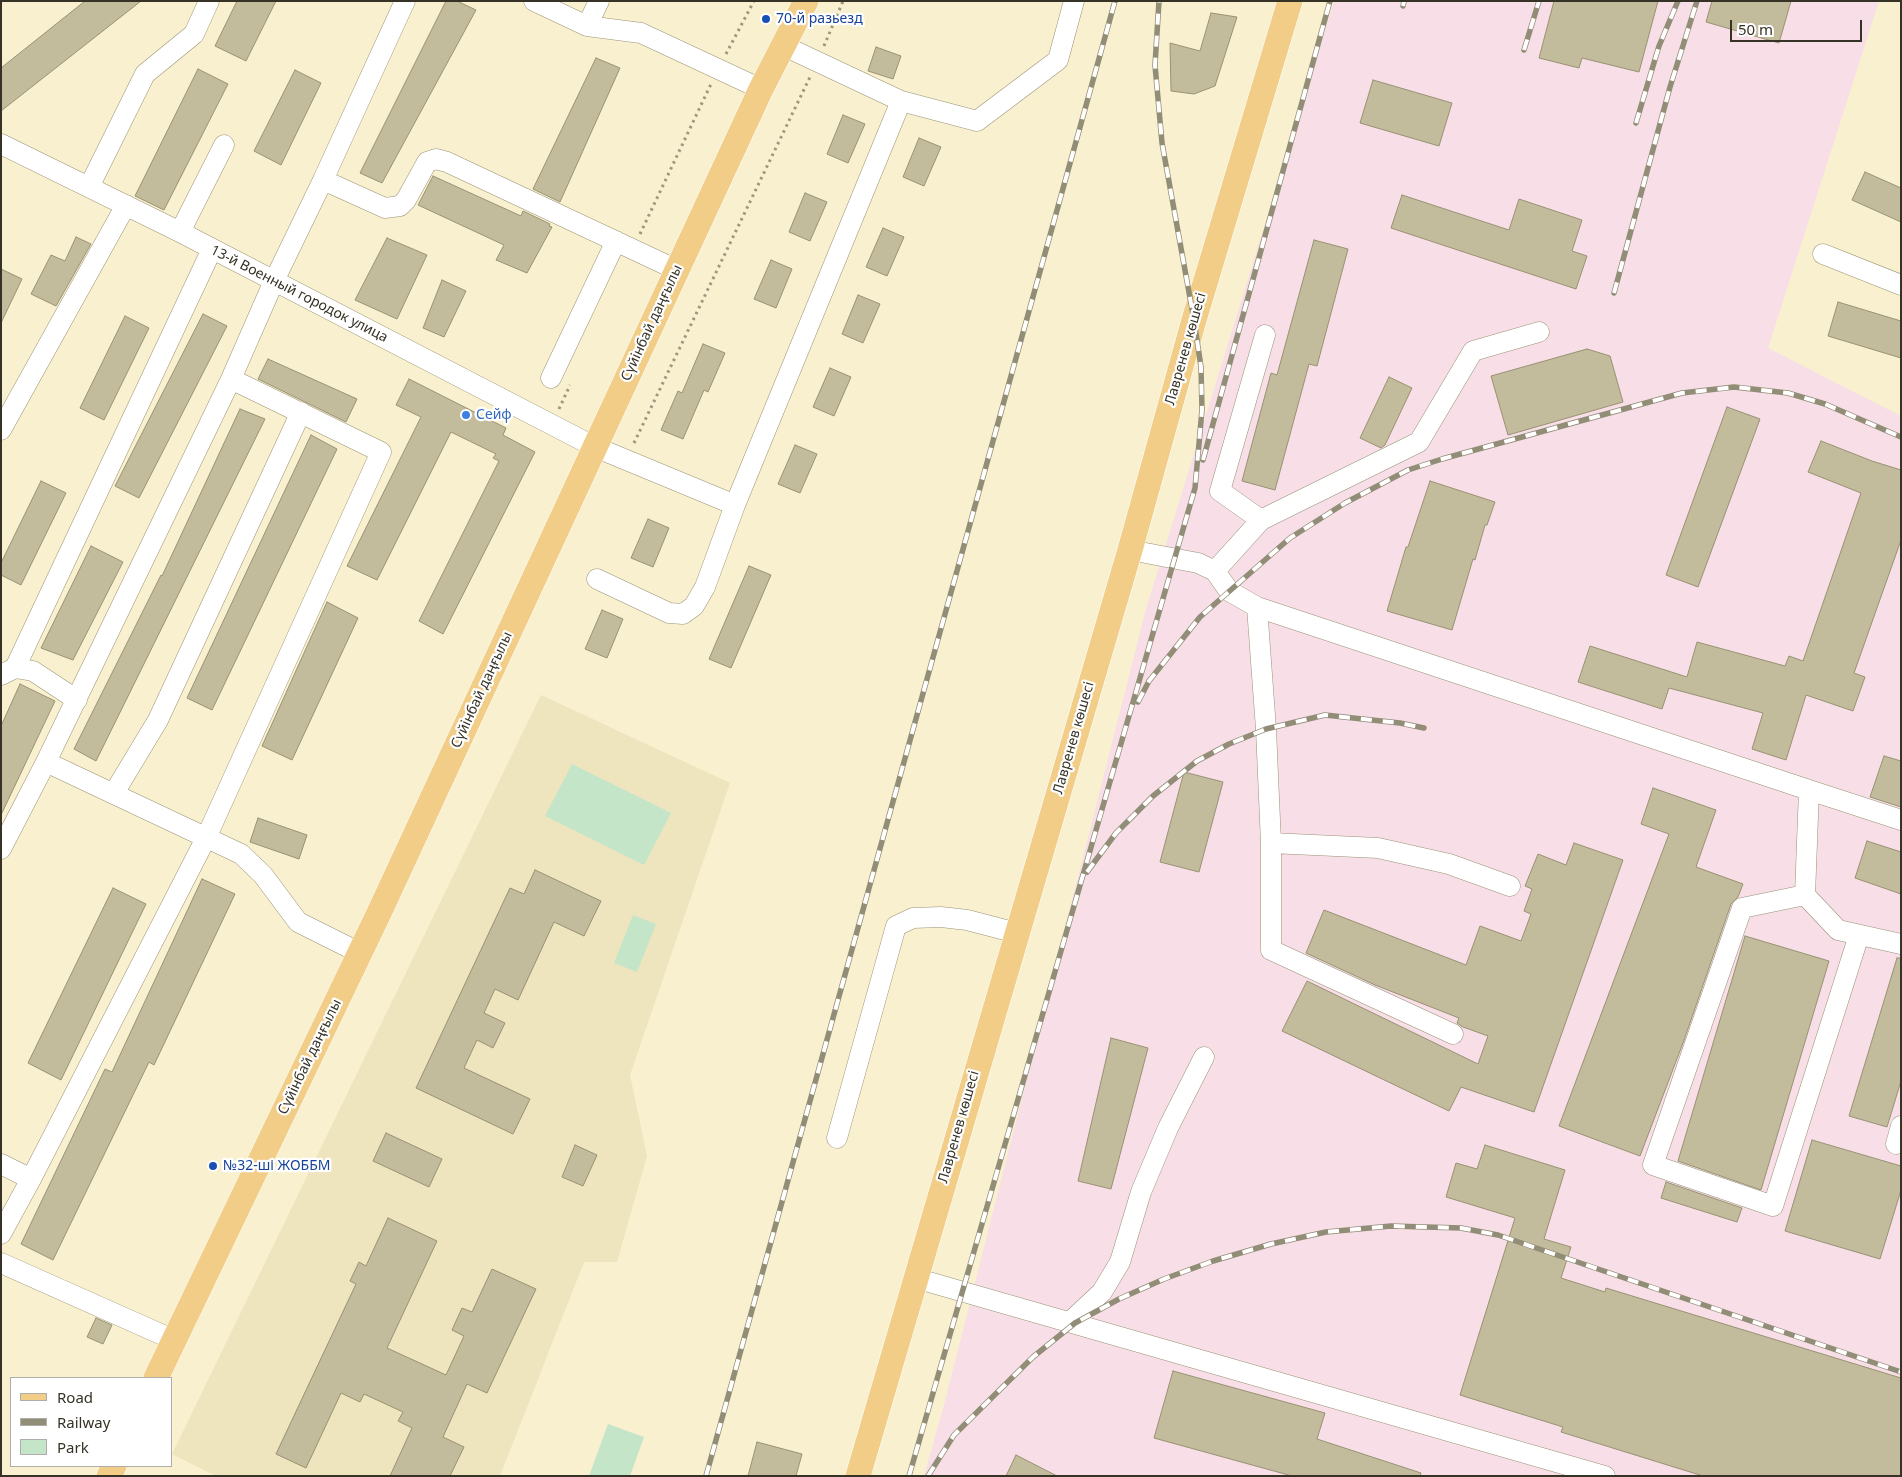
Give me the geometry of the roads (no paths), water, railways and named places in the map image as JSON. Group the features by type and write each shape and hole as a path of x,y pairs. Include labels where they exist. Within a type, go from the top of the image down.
{"main road":[{"name":"Сүйінбай даңғылы","path":"156,1377 360,953 761,89 806,1"},
{"name":"Лавренев көшесі","path":"858,1476 1130,550 1194,320 1290,1"}],"street":[{"path":"89,187 145,74 194,34 209,1"},
{"path":"1,849 77,700 231,379 274,281 323,180 405,1"},
{"path":"534,1 587,26 641,33 761,89"},
{"path":"587,26 598,1"},
{"path":"782,46 901,101 977,121 1058,60 1074,1"},
{"path":"597,579 669,613 683,614 694,606 705,587 735,505 901,101"},
{"name":"13-й Военный городок улица","path":"1,144 180,232 594,447 735,505"},
{"path":"180,232 224,144"},
{"path":"323,180 385,208 400,206 406,200 427,162 436,159 448,162 677,270"},
{"path":"1,430 126,205"},
{"path":"551,378 625,245"},
{"path":"77,700 33,671 8,671 212,249"},
{"path":"1823,254 1901,285"},
{"path":"1215,571 1261,520 1419,442 1473,351 1539,332"},
{"path":"1261,520 1220,491 1265,335"},
{"path":"1,1234 206,838 381,452 231,379"},
{"path":"114,794 158,720 302,412"},
{"path":"1130,550 1198,563 1215,571 1229,591 1257,607 1901,820"},
{"path":"1257,607 1266,729 1271,843 1270,950 1453,1034"},
{"path":"46,762 240,854 263,876 298,922 360,953"},
{"path":"1809,790 1804,895 1838,930 1901,944"},
{"path":"1271,843 1378,848 1449,864 1510,886"},
{"path":"1804,895 1742,908 1653,1165 1773,1206 1859,934"},
{"path":"837,1138 896,926 913,918 941,917 967,920 1017,932"},
{"path":"1070,1322 1102,1292 1120,1262 1141,1192 1168,1128 1204,1057"},
{"path":"1,1164 31,1178"},
{"path":"1,1263 174,1340"},
{"path":"915,1278 1605,1476"}],"railway":[{"path":"706,1476 1115,1"},
{"path":"909,1476 1195,488 1202,410 1201,367 1162,143 1155,65 1159,1"},
{"path":"1203,460 1330,1"},
{"path":"1403,6 1404,1"},
{"path":"1524,50 1539,1"},
{"path":"1636,123 1659,46 1678,1"},
{"path":"1614,293 1670,87 1697,1"},
{"path":"1138,702 1149,681 1200,617 1290,538 1345,503 1408,470 1682,393 1734,387 1788,393 1825,404 1901,437"},
{"path":"1087,872 1116,833 1153,796 1197,761 1229,744 1266,729 1325,715 1400,723 1424,728"},
{"path":"928,1476 954,1435 1033,1357 1075,1323 1119,1299 1164,1279 1213,1261 1271,1244 1326,1232 1391,1226 1461,1228 1498,1235 1901,1372"}],"place":[{"name":"70-й разьезд","path":"766,19"},
{"name":"Сейф","path":"466,415"},
{"name":"№32-ші ЖОББМ","path":"213,1166"}]}
